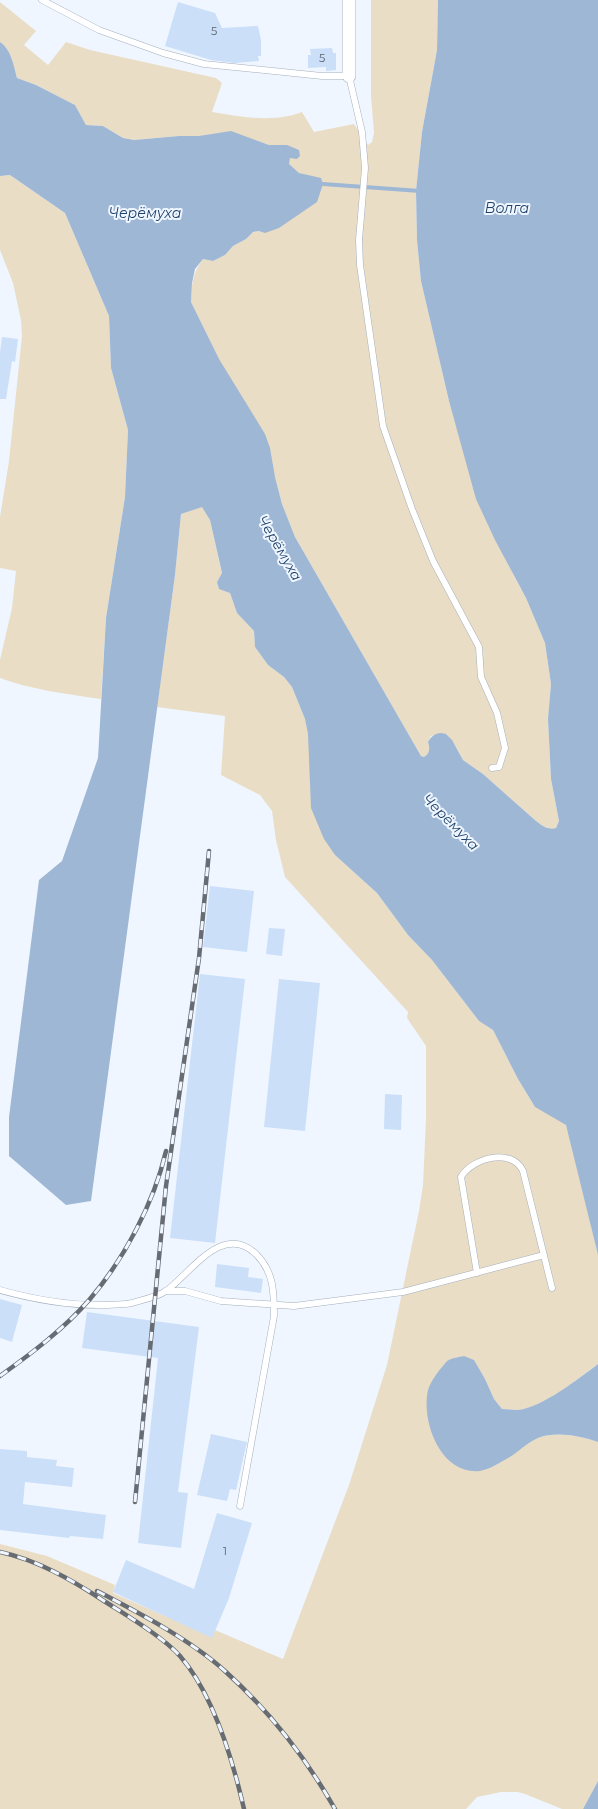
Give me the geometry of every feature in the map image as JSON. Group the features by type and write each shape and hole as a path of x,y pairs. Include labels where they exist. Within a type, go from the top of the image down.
{"street":[{"path":"349,0 350,76"}],"lane":[{"path":"42,0 99,30 163,53 197,62 225,67 322,76 350,76 362,132 365,168 359,240 360,265 383,426 412,509 433,560 479,647 482,677 497,713 505,748 499,767 492,768"},
{"path":"477,1273 461,1177 470,1167 488,1159 505,1157 516,1161 520,1165 552,1288"},
{"path":"165,1291 198,1260 207,1254 219,1248 239,1244 249,1248 266,1267 273,1285 274,1306 272,1334 240,1506"},
{"path":"0,1290 42,1301 84,1305 130,1303 165,1291 185,1291 221,1301 274,1306 294,1306 381,1296 426,1287 544,1255"}],"shaded area":[{"path":"371,0 438,0 437,50 422,132 416,191 417,240 421,281 449,401 461,442 514,576 526,598 545,643 551,684 548,720 551,779 559,821 556,828 548,828 536,821 483,774 463,760 456,747 444,733 431,736 428,742 428,752 424,757 421,756 295,537 282,504 275,477 191,302 193,279 203,259 213,261 225,255 233,246 246,239 253,232 279,228 289,219 305,175 299,173 288,164 290,158 287,145 269,145 254,140 199,136 179,136 134,140 123,138 103,126 86,125 75,105 36,85 17,78 9,53 0,42 0,2 36,31 24,45 48,65 66,42 90,50 216,78 222,83 212,112 246,117 269,118 302,112 314,132 354,124 368,145 372,142 374,133 371,96"},
{"path":"10,175 65,213 109,316 111,368 128,430 125,497 106,618 101,699 37,689 0,678 0,660 12,608 16,571 0,568 0,517 9,461 22,336 21,320 13,283 0,250 0,176"},
{"path":"202,506 210,520 222,574 217,582 230,593 237,613 254,631 255,647 268,665 284,677 292,687 305,719 335,855 377,893 408,935 432,960 479,1021 493,1030 518,1079 535,1107 560,1120 566,1125 569,1134 598,1255 598,1364 550,1398 529,1408 518,1410 502,1409 494,1399 485,1379 464,1356 449,1360 437,1373 496,1465 527,1444 545,1436 568,1435 598,1442 598,1781 583,1809 562,1809 518,1792 501,1792 477,1797 466,1809 0,1809 0,1544 47,1556 115,1585 113,1593 165,1616 215,1630 283,1659 349,1485 387,1365 419,1211 423,1185 426,1119 426,1046 407,1018 408,1012 285,877 276,840 272,811 260,795 221,775 225,716 157,707 175,575 181,514"}],"water":[{"path":"438,0 598,0 598,1255 566,1125 535,1107 518,1079 493,1030 479,1021 432,960 408,935 377,893 335,855 324,839 311,808 308,734 305,719 292,687 284,677 268,665 255,647 254,631 237,613 230,593 219,589 217,582 222,573 210,520 202,507 181,514 175,575 91,1201 66,1205 9,1156 9,1117 39,880 62,861 98,758 106,618 125,497 128,430 111,368 109,316 65,213 10,175 0,176 0,42 9,53 17,78 36,85 75,105 86,125 103,126 123,138 134,140 179,136 199,136 231,131 269,145 287,145 299,150 300,156 297,159 290,158 289,164 299,173 321,178 323,184 317,202 279,228 265,233 259,231 253,232 246,239 233,246 225,255 213,261 203,259 195,269 192,283 191,302 219,359 265,434 270,448 282,504 295,537 421,756 424,757 428,752 428,742 431,737 438,733 446,734 452,740 463,760 483,774 536,821 545,827 556,828 559,821 551,779 548,719 551,684 545,643 526,598 495,540 476,499 449,401 421,281 417,240 416,191 422,132 437,50"},
{"path":"464,1356 474,1360 494,1399 502,1409 514,1410 528,1408 560,1392 598,1364 598,1442 568,1435 545,1436 538,1438 493,1467 484,1470 466,1470 454,1464 444,1455 436,1444 431,1430 427,1403 428,1390 434,1377 446,1362 454,1358"},
{"path":"598,1781 598,1809 583,1809"}],"building":[{"path":"178,2 215,13 222,28 258,26 261,40 261,56 258,56 259,61 234,63 211,60 165,46"},
{"path":"332,48 333,53 336,53 336,70 326,71 326,67 308,68 308,55 311,55 310,49"},
{"path":"2,337 18,339 15,362 12,361 6,399 0,399 0,352"},
{"path":"210,886 254,891 247,952 203,947"},
{"path":"269,928 285,929 282,956 266,954"},
{"path":"200,974 245,979 215,1243 170,1238"},
{"path":"279,979 320,983 305,1131 264,1127"},
{"path":"385,1094 402,1095 401,1130 384,1129"},
{"path":"217,1264 249,1268 248,1277 263,1279 261,1293 215,1287"},
{"path":"0,1299 22,1305 12,1342 0,1338"},
{"path":"87,1312 199,1327 178,1492 188,1493 181,1548 138,1543 158,1358 82,1348"},
{"path":"211,1434 247,1442 236,1490 230,1489 227,1501 197,1495"},
{"path":"0,1449 27,1451 27,1457 57,1460 56,1466 74,1468 72,1487 25,1482 23,1504 106,1515 103,1539 70,1536 69,1538 0,1530"},
{"path":"217,1513 252,1523 229,1598 212,1638 113,1592 126,1560 194,1589"}],"waterway":[{"path":"323,184 420,191"}],"railway":[{"path":"135,1502 166,1186 199,958 209,851"},
{"path":"0,1376 59,1330 80,1310 103,1283 126,1248 146,1210 161,1171 166,1151"},
{"path":"0,1552 14,1555 40,1565 77,1584 153,1633 180,1656 192,1672 212,1708 228,1750 244,1809"},
{"path":"97,1591 181,1638 226,1672 242,1687 286,1736 312,1772 335,1809"}],"water label":[{"name":"Волга","path":"507,208"},
{"name":"Черёмуха","path":"145,213"},
{"name":"Черёмуха","path":"280,548"},
{"name":"Черёмуха","path":"451,822"}]}
